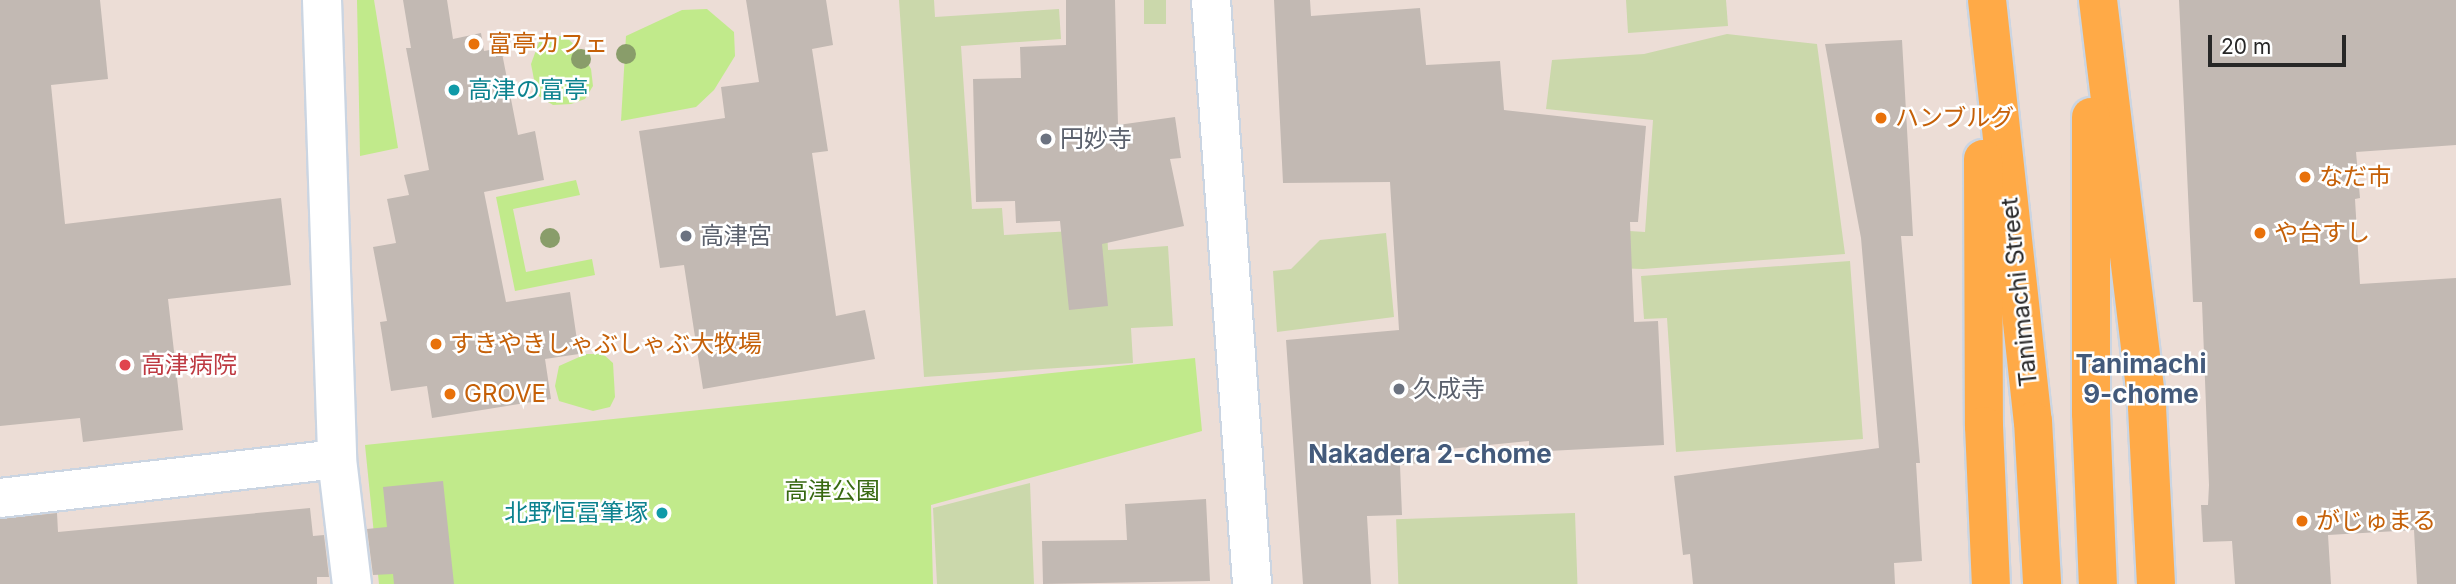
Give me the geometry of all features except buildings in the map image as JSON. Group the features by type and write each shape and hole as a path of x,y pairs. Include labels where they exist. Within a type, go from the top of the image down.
{"main road":[{"path":"1985,0 1984,426 1991,584"},
{"name":"Tanimachi Street","path":"1985,0 2033,421 2042,584"},
{"path":"2091,0 2091,413 2098,584"},
{"path":"2098,0 2147,407 2156,584"}],"street":[{"path":"322,0 337,459 352,584"},
{"path":"1211,0 1252,584"},
{"path":"0,498 337,459"}],"green space":[{"path":"357,0 374,0 398,148 360,156"},
{"path":"899,0 934,0 935,17 1059,9 1061,39 961,46 972,209 1002,208 1004,235 1107,229 1108,250 1168,246 1173,326 1131,328 1133,363 924,377"},
{"path":"1144,0 1166,0 1166,24 1144,24"},
{"path":"1626,0 1726,0 1728,26 1628,33"},
{"path":"707,9 734,32 735,56 714,90 696,107 621,121 626,36 682,10"},
{"path":"1727,34 1817,44 1845,254 1643,269 1550,266 1551,226 1645,232 1653,120 1546,109 1552,60 1644,54"},
{"path":"565,36 581,51 591,69 593,86 585,99 571,104 553,105 537,95 531,64 539,42"},
{"path":"576,180 580,195 513,209 526,272 592,259 595,275 515,291 496,197"},
{"path":"1386,233 1394,317 1277,332 1273,271 1291,269 1320,240"},
{"path":"1850,261 1863,439 1676,452 1667,318 1644,319 1641,276"},
{"path":"586,354 603,354 613,363 615,397 610,407 593,411 559,401 555,386 559,366"},
{"name":"高津公園","path":"1195,358 1202,431 931,505 933,584 379,584 365,445"},
{"path":"1030,483 1034,584 937,584 933,508"},
{"path":"1575,513 1577,584 1398,584 1396,519"}],"place":[{"name":"富亭カフェ","path":"474,44"},
{"name":"高津の富亭","path":"454,90"},
{"name":"ハンブルグ","path":"1881,118"},
{"name":"円妙寺","path":"1046,139"},
{"name":"なだ市","path":"2305,177"},
{"name":"や台すし","path":"2260,233"},
{"name":"高津宮","path":"686,236"},
{"name":"すきやきしゃぶしゃぶ大牧場","path":"436,344"},
{"name":"高津病院","path":"125,365"},
{"name":"久成寺","path":"1399,389"},
{"name":"GROVE","path":"450,394"},
{"name":"北野恒冨筆塚","path":"662,513"},
{"name":"がじゅまる","path":"2302,521"}],"district":[{"name":"Tanimachi 9-chome","path":"2141,379"},
{"name":"Nakadera 2-chome","path":"1430,454"}]}
